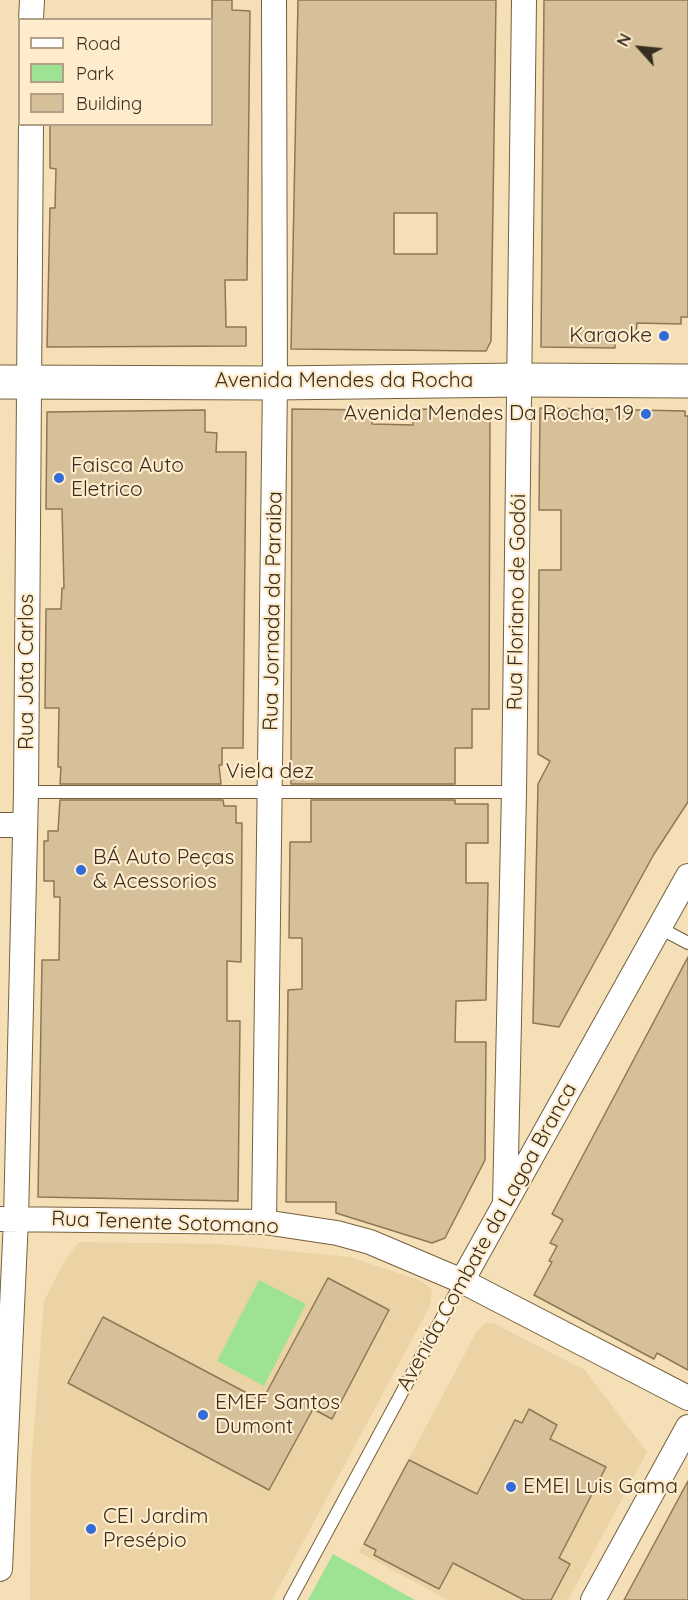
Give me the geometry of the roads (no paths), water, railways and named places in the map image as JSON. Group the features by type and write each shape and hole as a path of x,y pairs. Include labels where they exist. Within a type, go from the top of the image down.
{"street":[{"path":"31,18 32,0"},
{"name":"Rua Jornada da Paraiba","path":"264,1222 275,382 274,0"},
{"name":"Rua Floriano de Godói","path":"505,1203 521,380 524,0"},
{"name":"Rua Jota Carlos","path":"0,1569 8,1219 26,792 14,382 31,126"},
{"name":"Avenida Mendes da Rocha","path":"14,382 688,381"},
{"path":"0,825 25,825"},
{"name":"Avenida Combate da Lagoa Branca","path":"462,1281 688,876"},
{"name":"Rua Tenente Sotomano","path":"8,1219 264,1222 337,1233 370,1242 462,1281 688,1398"},
{"path":"593,1600 688,1427"}],"lane":[{"name":"Viela dez","path":"26,792 514,792"},
{"path":"658,927 688,943"},
{"name":"Avenida Combate da Lagoa Branca","path":"290,1600 462,1281"}],"place":[{"name":"Karaoke","path":"664,336"},
{"name":"Avenida Mendes Da Rocha, 19","path":"646,414"},
{"name":"Faisca Auto Eletrico","path":"59,478"},
{"name":"BÁ Auto Peças & Acessorios","path":"81,870"},
{"name":"EMEF Santos Dumont","path":"203,1415"},
{"name":"EMEI Luis Gama","path":"511,1487"},
{"name":"CEI Jardim Presépio","path":"91,1529"}]}
